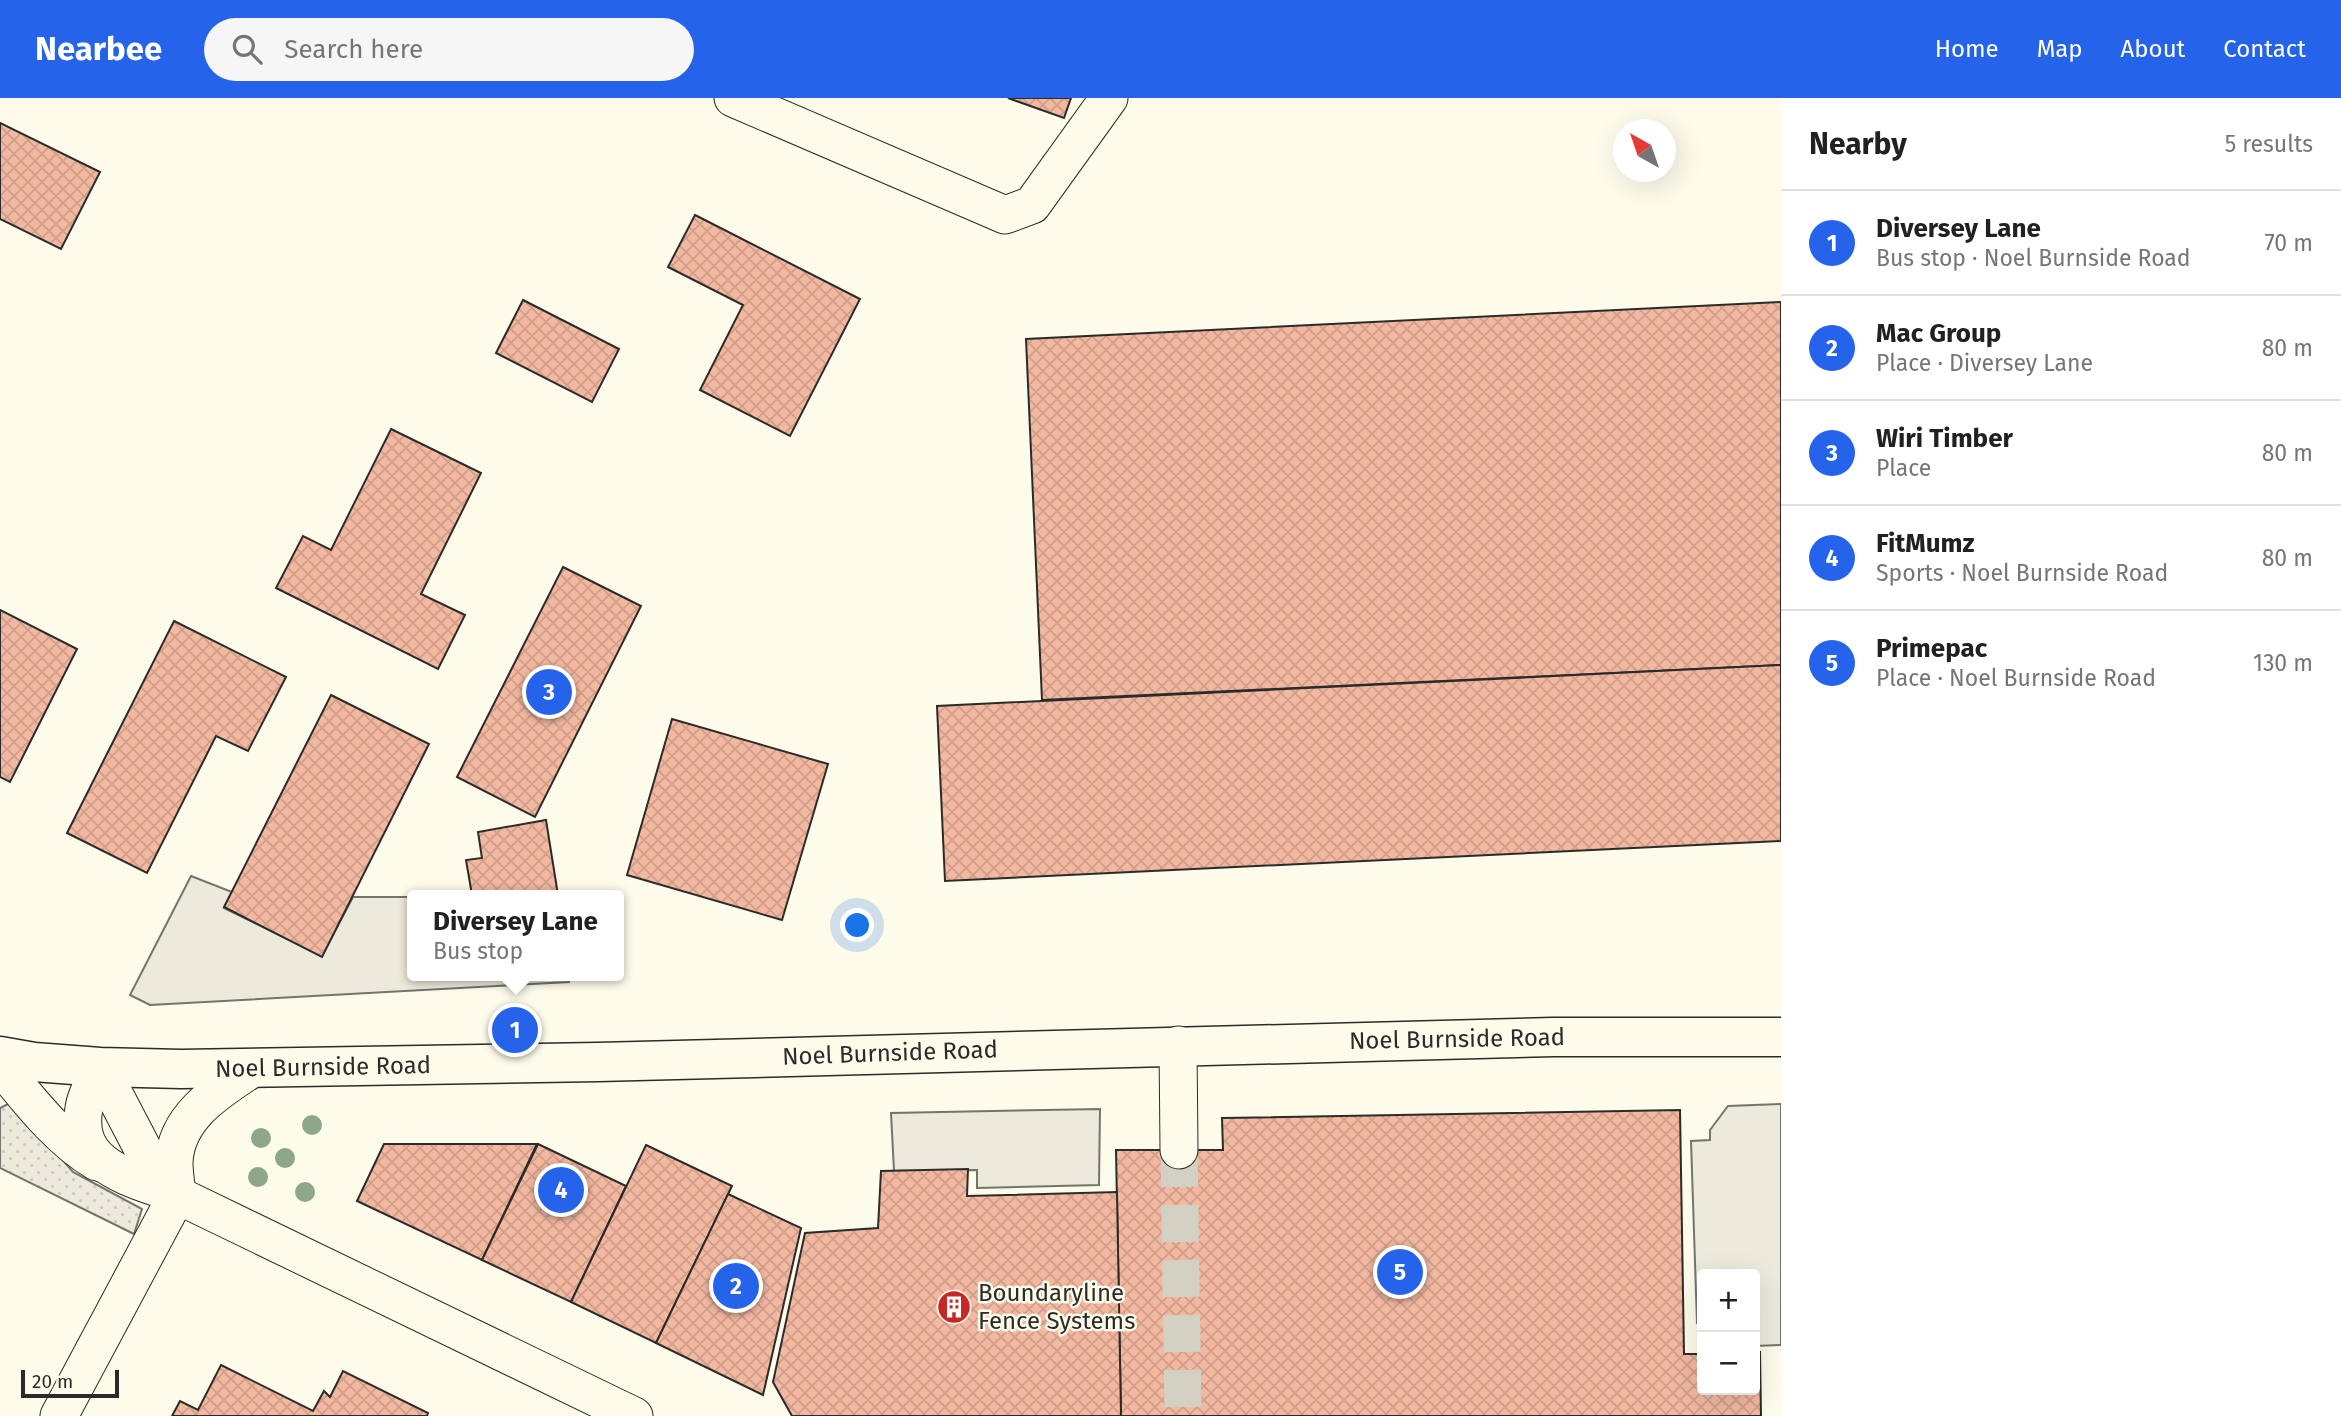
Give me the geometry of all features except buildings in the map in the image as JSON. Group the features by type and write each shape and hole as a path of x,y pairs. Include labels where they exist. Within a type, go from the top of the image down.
{"main road":[{"name":"Noel Burnside Road","path":"0,1056 34,1062 100,1067 253,1068 1566,1037 1781,1037"}],"street":[{"path":"733,98 1005,215 1032,205 1109,98"},
{"path":"1178,1045 1179,1150"},
{"path":"0,1065 78,1151 107,1167 177,1195 634,1416"},
{"path":"100,1067 148,1159 177,1195"},
{"path":"100,1067 84,1106 83,1122 84,1136 93,1154 107,1167"},
{"path":"59,1416 177,1195 174,1162 177,1142 186,1124 212,1095 253,1068"}],"shaded area":[{"path":"191,876 232,892 224,908 322,956 353,897 407,897 407,981 569,982 150,1005 130,995"},
{"path":"12,1102 73,1172 142,1209 134,1234 0,1168 0,1108"},
{"path":"1781,1104 1781,1345 1760,1346 1760,1269 1697,1269 1697,1323 1691,1141 1710,1140 1710,1130 1728,1106"},
{"path":"1100,1109 1099,1185 977,1188 977,1170 894,1171 891,1113"}],"tunnel":[{"path":"1179,1150 1183,1416"}],"place":[{"name":"Wiri Timber","path":"549,692"},
{"name":"Diversey Lane","path":"515,1030"},
{"name":"FitMumz","path":"561,1190"},
{"name":"Primepac","path":"1400,1272"},
{"name":"Mac Group","path":"736,1286"},
{"name":"Boundaryline Fence Systems","path":"954,1307"}]}
